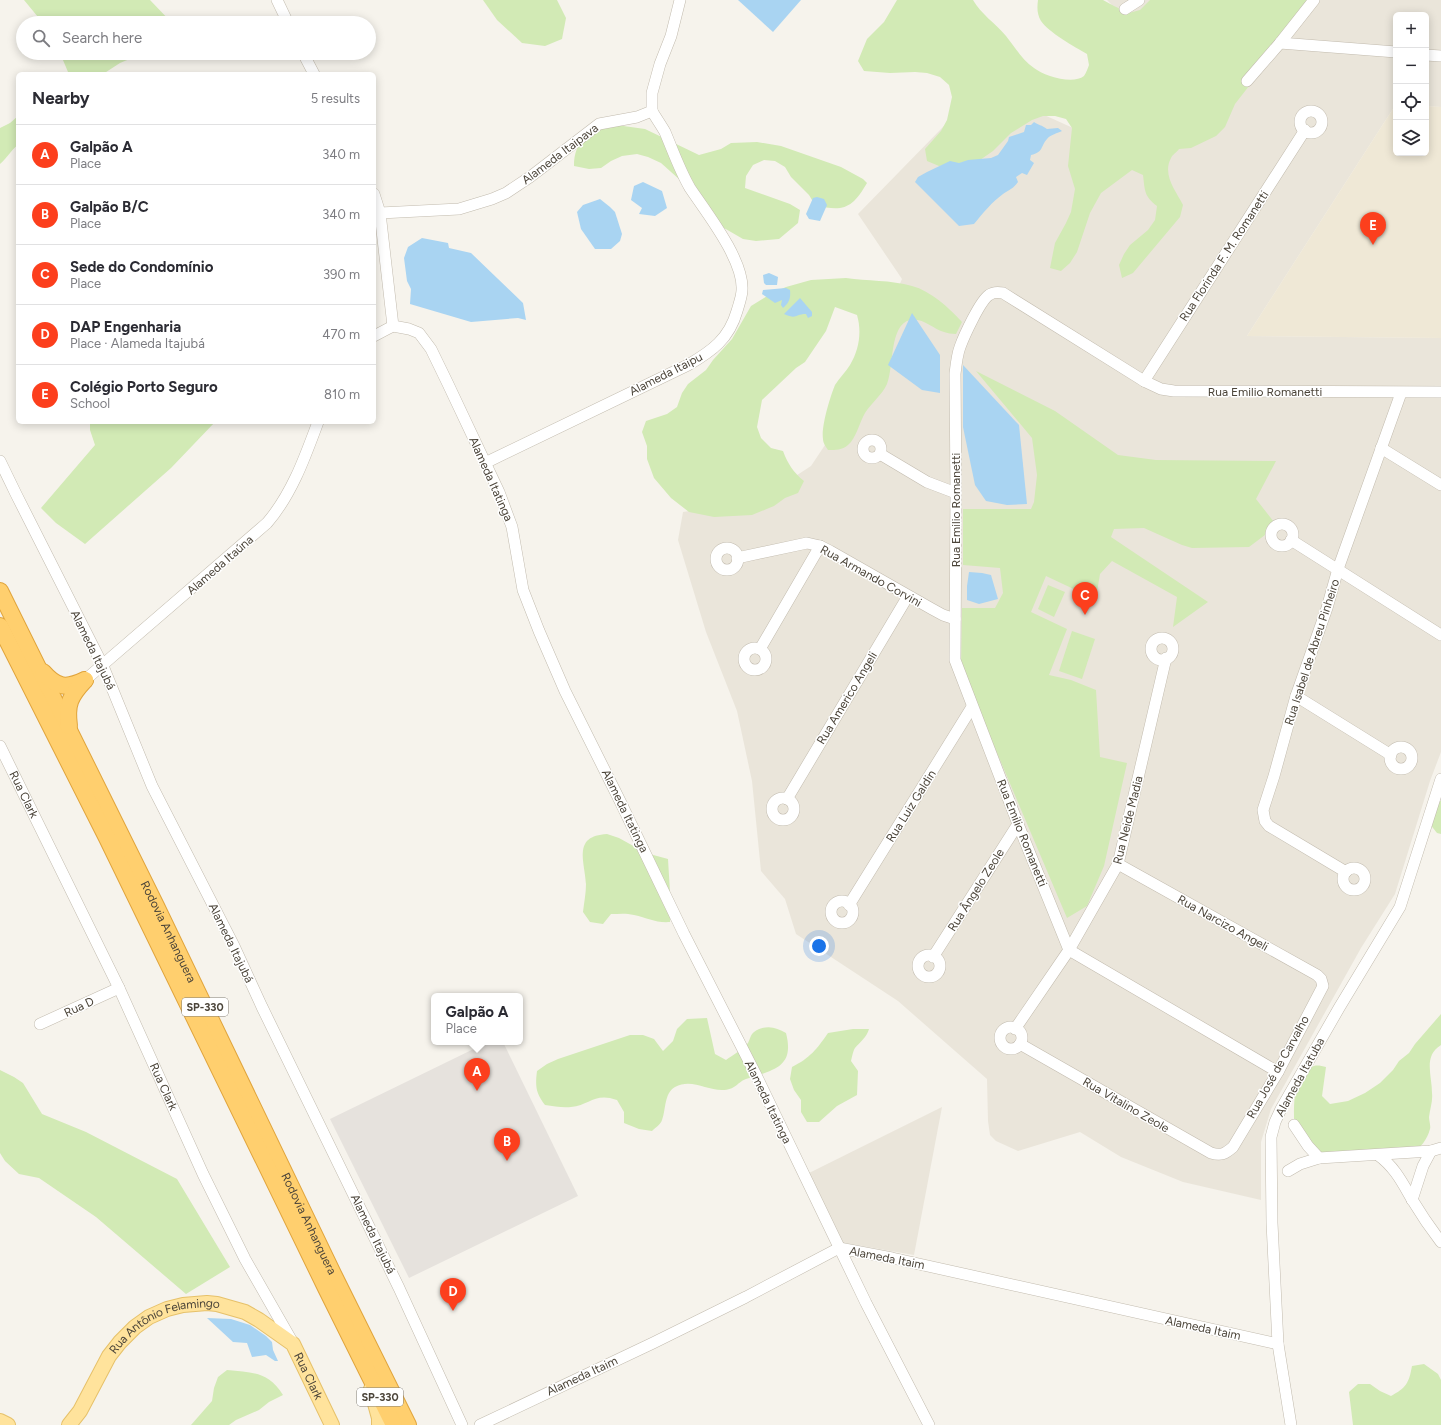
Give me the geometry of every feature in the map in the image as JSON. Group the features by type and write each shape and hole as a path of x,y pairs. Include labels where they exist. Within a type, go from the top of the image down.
{"highway":[{"name":"Rodovia Anhanguera","path":"0,591 156,906 327,1262 408,1425"},
{"name":"Rodovia Anhanguera","path":"0,626 117,858 394,1425"},
{"path":"36,665 48,678 58,685 71,686 85,680"},
{"path":"69,732 68,708 75,692 85,680"}],"main road":[{"name":"Rua Antônio Felamingo","path":"69,1425 80,1411 109,1356 120,1342 135,1327 149,1317 167,1309 183,1305 207,1303 228,1306 245,1312 259,1320 293,1344"},
{"name":"Rua Clark","path":"293,1344 332,1425"},
{"path":"366,1369 379,1418 379,1425"},
{"path":"0,1421 8,1425"}],"street":[{"path":"276,0 284,16"},
{"path":"652,111 652,93 660,64 671,36 680,0"},
{"path":"1125,9 1139,0"},
{"path":"1247,81 1280,43 1314,0"},
{"path":"1280,43 1393,52"},
{"path":"1429,55 1441,56"},
{"path":"307,60 313,72"},
{"name":"Alameda Itaipava","path":"380,213 459,209 492,199 506,193 530,177 599,124 637,117 652,111"},
{"name":"Alameda Itaipu","path":"485,463 688,365 705,355 723,340 734,323 742,290 741,275 736,262 690,186 664,130 652,111"},
{"name":"Rua Florinda F. M. Romanetti","path":"1144,381 1305,130"},
{"path":"376,200 380,213 392,326 376,335"},
{"name":"Rua Emilio Romanetti","path":"1069,950 972,707 955,660 955,374 960,346 973,318 986,297 990,294 999,292 1003,293 1144,381 1161,389 1174,391 1441,392"},
{"name":"Alameda Itatinga","path":"392,326 419,333 424,339 448,384 499,492 512,527 523,590 565,691 617,794 684,934 759,1082 839,1248 929,1425"},
{"name":"Rua Isabel de Abreu Pinheiro","path":"1346,872 1269,826 1265,821 1263,810 1296,696 1327,608 1338,569 1401,393"},
{"name":"Alameda Itaúna","path":"85,680 207,576 272,517 284,501 291,488 317,424"},
{"path":"1381,448 1441,485"},
{"path":"880,454 927,482 956,493"},
{"name":"Alameda Itajubá","path":"0,460 103,666 152,786 234,946 262,1007 400,1288 462,1425"},
{"path":"1291,540 1441,635"},
{"name":"Rua Armando Corvini","path":"737,558 799,544 813,544 820,546 943,615 955,619"},
{"path":"760,649 820,546"},
{"name":"Rua Americo Angeli","path":"787,799 908,596"},
{"name":"Rua Neide Madia","path":"1015,1029 1069,950 1118,864 1166,658"},
{"path":"1296,696 1391,755"},
{"name":"Rua Luiz Galdin","path":"849,905 972,707"},
{"name":"Rua Clark","path":"0,746 119,988 203,1174 245,1259 293,1344"},
{"name":"Alameda Itatuba","path":"1290,1425 1278,1344 1272,1238 1270,1174 1271,1137 1275,1122 1281,1109 1339,1008 1400,907 1441,779"},
{"name":"Rua Ângelo Zeole","path":"933,957 1018,824"},
{"name":"Rua Narcizo Angeli","path":"1118,864 1317,975 1321,979 1323,986"},
{"path":"1069,950 1278,1072"},
{"name":"Rua José de Carvalho","path":"1232,1147 1278,1072 1323,986"},
{"name":"Rua D","path":"40,1024 119,988"},
{"path":"1008,1028 1018,1031 1021,1037 1020,1044 1011,1049 1005,1047 1000,1042 1002,1031 1008,1028"},
{"name":"Rua Vitalino Zeole","path":"1020,1044 1211,1153 1218,1155 1224,1154 1232,1147"},
{"path":"1294,1125 1308,1146 1319,1158"},
{"path":"1288,1171 1300,1164 1319,1158 1378,1155 1436,1149"},
{"path":"1412,1200 1423,1166 1436,1149"},
{"path":"1378,1155 1394,1169 1412,1200 1441,1242"},
{"name":"Alameda Itaim","path":"480,1425 653,1343 746,1297 839,1248 892,1258 1278,1344"}],"shaded area":[{"path":"1107,0 1441,0 1441,107 1429,106 1429,12 1393,12 1393,109 1247,336 1441,338 1441,752 1430,781 1395,894 1361,948 1271,1109 1261,1142 1261,1200 1183,1182 1121,1157 1080,1132 1018,1151 996,1141 990,1135 988,1121 987,1079 898,1001 796,934 785,899 761,871 752,781 737,711 706,632 678,540 683,512 759,500 811,466 835,430 902,279 858,214 982,87 1155,165 1175,70"},
{"path":"1429,106 1441,107 1441,338 1247,336 1393,109 1393,156 1429,156"},
{"path":"482,1045 504,1045 578,1196 409,1278 330,1119"},
{"path":"942,1107 914,1255 839,1242 809,1173"}],"green space":[{"path":"24,0 150,0 165,16 37,16"},
{"path":"483,0 557,0 566,18 562,39 545,46 522,43 497,20"},
{"path":"897,0 973,0 980,10 1002,31 1030,65 1044,74 1066,80 1073,80 1079,79 1085,75 1089,65 1087,54 1062,39 1044,25 1038,13 1038,0 1103,0 1129,13 1140,10 1150,0 1316,0 1235,104 1225,127 1216,136 1191,148 1179,149 1172,157 1168,171 1171,183 1183,205 1180,217 1133,273 1122,278 1119,265 1124,254 1130,245 1148,230 1155,220 1157,206 1147,196 1143,175 1132,170 1101,193 1090,213 1077,252 1070,263 1061,271 1050,268 1055,243 1071,212 1075,189 1068,166 1072,128 1066,119 1055,116 1043,116 1032,120 1011,133 993,151 980,160 939,166 927,161 925,149 941,131 947,120 952,97 949,85 940,77 927,73 864,71 858,61 867,39 884,22"},
{"path":"63,60 127,60 106,72 68,72"},
{"path":"16,118 16,147 0,164 0,128"},
{"path":"609,124 645,129 699,155 721,149 731,143 757,142 781,146 841,167 863,179 867,183 862,192 846,206 833,208 815,205 809,195 791,177 785,167 775,161 764,160 753,165 746,176 745,188 790,204 800,210 798,223 779,239 756,241 743,239 724,228 680,180 661,163 648,157 637,154 622,156 601,168 589,169 574,166 577,150 584,139"},
{"path":"846,278 896,283 919,288 939,300 962,322 956,334 940,330 919,320 910,320 903,323 895,338 889,377 885,388 865,413 851,442 846,447 841,449 828,450 824,442 823,434 828,404 835,385 848,368 856,353 859,341 859,321 857,315 835,307 826,331 805,362 796,368 762,400 757,427 761,438 771,448 783,451 791,468 804,481 798,493 785,498 774,506 752,515 714,517 689,512 671,498 654,478 647,459 647,446 642,432 646,421 667,414 677,407 682,393 688,384 706,370 732,339 751,306 772,293 786,287 811,280"},
{"path":"976,371 1055,411 1118,455 1156,460 1276,461 1256,499 1277,526 1249,547 1192,548 1144,528 1114,529 1111,537 1208,602 1173,627 1177,597 1112,561 1100,574 1097,592 1080,592 1046,576 1031,612 1067,629 1049,675 1071,680 1096,690 1100,757 1127,763 1104,866 1087,906 1067,918 961,668 962,608 995,608 1003,593 1000,568 963,565 963,509 1031,509 1034,502 1037,475 1032,438"},
{"path":"90,424 213,424 171,468 85,544 56,523 41,508 95,445 90,430"},
{"path":"1048,585 1065,592 1054,617 1038,609"},
{"path":"1072,631 1095,639 1082,679 1059,671"},
{"path":"1435,800 1441,801 1441,834 1437,833 1429,823"},
{"path":"607,834 619,838 646,853 668,859 671,909 670,922 656,921 628,914 611,914 603,924 590,922 583,912 586,884 583,851 589,839"},
{"path":"1441,1014 1441,1045 1435,1049 1430,1060 1432,1102 1429,1117 1430,1128 1427,1137 1421,1146 1412,1153 1317,1153 1294,1120 1296,1088 1302,1074 1307,1069 1314,1066 1326,1067 1322,1096 1330,1104 1348,1101 1365,1093 1380,1083 1393,1070 1399,1061 1409,1053"},
{"path":"707,1018 715,1054 726,1060 746,1046 754,1032 763,1028 771,1027 786,1033 788,1045 787,1054 784,1061 780,1066 773,1070 746,1079 733,1088 727,1090 716,1090 693,1084 675,1087 671,1090 667,1097 661,1121 652,1131 639,1129 624,1123 624,1112 617,1100 603,1097 578,1106 564,1107 545,1105 538,1093 536,1086 537,1071 558,1059 630,1035 643,1035 654,1039 663,1051 673,1041 677,1029 687,1019"},
{"path":"853,1029 869,1029 865,1037 855,1048 851,1061 858,1071 857,1095 837,1106 819,1122 807,1122 801,1112 801,1100 794,1090 790,1079 792,1067 813,1053 828,1033"},
{"path":"0,1070 23,1083 42,1114 86,1132 177,1179 230,1267 186,1294 96,1217 39,1178 19,1174 5,1161 0,1153"},
{"path":"1424,1364 1438,1374 1441,1380 1441,1425 1353,1425 1349,1392 1358,1384 1370,1384 1391,1396 1406,1384 1410,1377 1412,1366"},
{"path":"227,1370 252,1373 266,1377 272,1381 283,1395 269,1402 259,1410 236,1420 229,1425 191,1425 212,1401 214,1388 218,1377"}],"water":[{"path":"738,0 801,0 773,32"},
{"path":"1034,122 1047,129 1058,128 1062,131 1048,138 1040,151 1031,155 1030,160 1034,163 1027,175 1022,173 1016,177 1018,182 995,201 974,224 959,226 915,182 918,177 950,161 959,163 968,160 991,158 998,155 1008,141 1009,137 1024,132 1026,125 1031,125"},
{"path":"643,182 662,191 667,208 655,216 639,214 642,208 631,200 634,186"},
{"path":"817,197 824,199 827,205 820,221 809,219 806,214 813,198"},
{"path":"600,199 615,212 622,234 620,241 611,249 595,249 581,229 577,212 583,205"},
{"path":"422,238 448,243 449,248 471,253 523,303 526,320 518,318 471,322 410,304 411,289 407,281 404,258 408,247"},
{"path":"769,273 778,277 777,285 766,285 764,283 763,275"},
{"path":"786,288 790,290 790,295 787,304 783,308 781,305 782,300 775,303 762,294 763,290"},
{"path":"800,298 812,312 812,316 808,318 806,314 802,314 794,317 784,314"},
{"path":"912,313 940,355 940,393 922,390 888,365"},
{"path":"963,365 1019,425 1027,504 1007,505 986,501 975,485 963,427"},
{"path":"969,572 991,575 998,599 979,604 967,600"},
{"path":"207,1318 231,1319 250,1325 272,1342 273,1350 278,1361 275,1361 266,1355 252,1357 247,1343 233,1342"}],"place":[{"name":"Colégio Porto Seguro","path":"1373,245"},
{"name":"Sede do Condomínio","path":"1085,615"},
{"name":"Galpão A","path":"477,1091"},
{"name":"Galpão B/C","path":"507,1161"},
{"name":"DAP Engenharia","path":"453,1311"}]}
